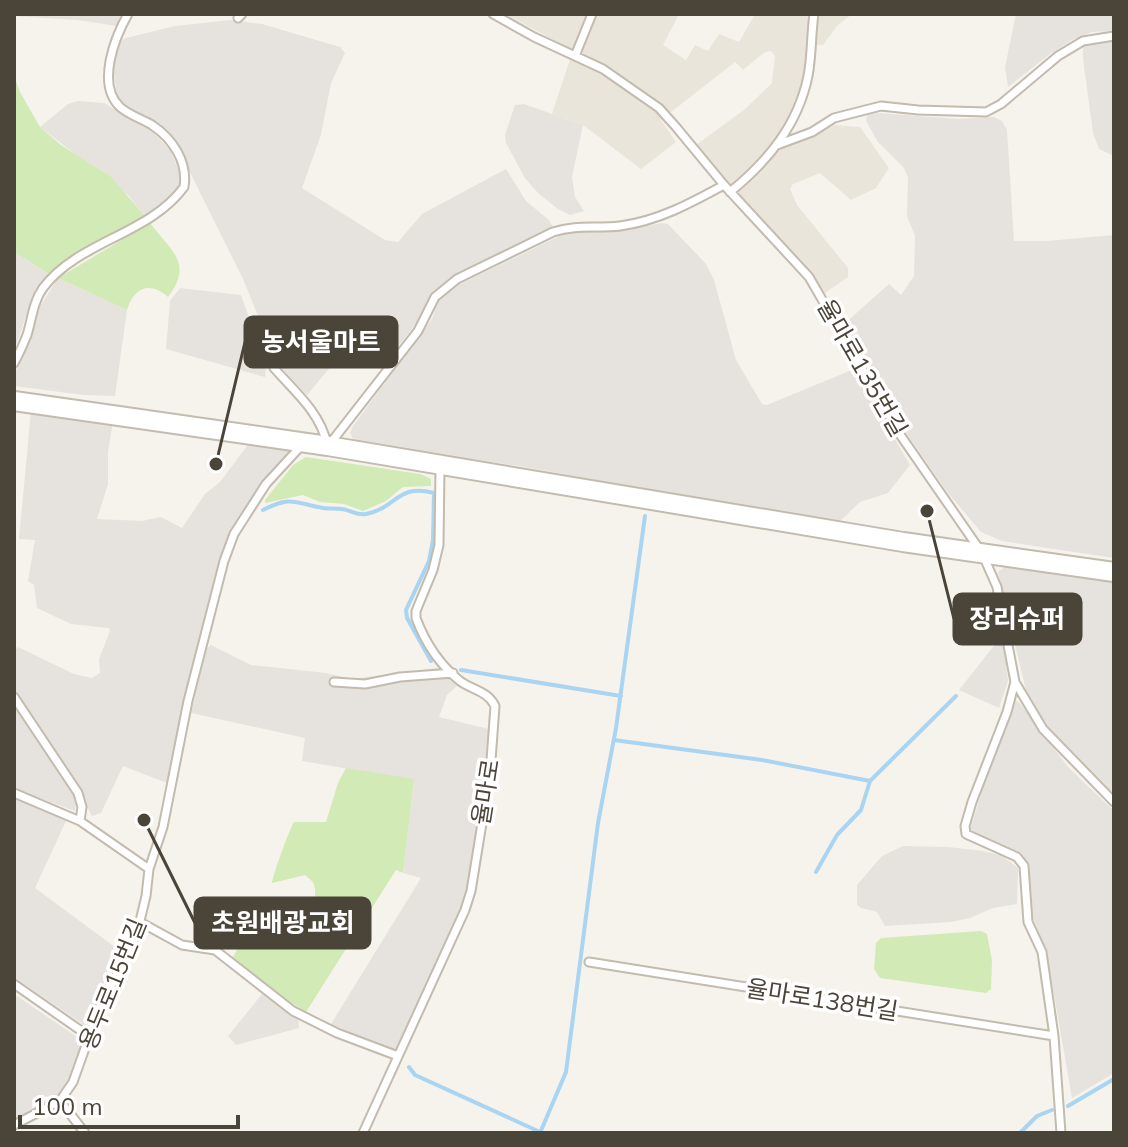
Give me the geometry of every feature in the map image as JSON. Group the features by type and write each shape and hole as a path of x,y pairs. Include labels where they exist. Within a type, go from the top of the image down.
{"street":[{"path":"14,401 328,446 1114,572"}],"lane":[{"path":"14,363 42,290 70,263 144,221 170,203 184,187 184,166 171,142 153,126 124,110 113,97 111,49 128,14"},
{"name":"율마로135번길","path":"493,14 603,69 659,108 730,192 809,277 901,436 982,553"},
{"path":"575,56 592,14"},
{"path":"730,192 759,169 788,131 809,73 814,14"},
{"path":"777,145 812,132 834,118 881,106 986,112 1001,104 1058,56 1083,41 1114,36"},
{"path":"328,446 418,331 435,297 457,279 562,229 643,222 680,208 724,185"},
{"path":"274,368 317,415 328,446"},
{"name":"용두로15번길","path":"60,1101 73,1082 100,1006 131,948 140,922 149,869 163,827 188,701 224,561 234,534 266,484 304,443"},
{"name":"율마로","path":"363,1133 465,910 471,891 490,774 495,706 491,698 462,682 440,662 416,618 439,545 440,465"},
{"path":"982,553 997,587 1015,682 1043,729 1114,802"},
{"path":"334,682 365,684 400,677 453,673"},
{"path":"1015,682 965,826 966,834 1017,857 1024,866 1028,922 1042,952 1054,1036 1061,1133"},
{"path":"14,697 78,793 82,807 80,821"},
{"path":"14,793 80,821 149,869"},
{"path":"140,922 182,945 215,950 293,1011 337,1033 398,1056"},
{"name":"율마로138번길","path":"589,962 1054,1036"},
{"path":"14,984 90,1037"},
{"path":"14,1125 60,1101 85,1133"}],"shaded area":[{"path":"14,14 124,14 117,26"},
{"path":"505,14 679,14 663,45 686,60 695,45 708,51 719,34 739,42 755,14 852,14 837,26 823,45 806,44 805,72 799,95 787,123 771,146 778,151 835,125 860,127 889,168 876,188 851,200 820,173 793,184 790,189 797,205 848,268 848,277 825,293 812,275 712,168 696,145 744,110 772,83 775,56 771,51 765,52 743,70 735,62 661,120 676,142 641,169 583,125 552,114 573,50"},
{"path":"1016,14 1114,14 1114,31 1092,32 1072,40 1008,87 1005,67"},
{"path":"230,20 262,24 340,47 345,53 331,83 321,135 302,188 385,240 398,242 422,214 506,169 526,201 553,227 440,287 385,363 354,339 307,395 277,363 243,279 174,140 155,123 121,102 117,95 113,68 118,42 175,26"},
{"path":"1114,41 1114,156 1099,149 1093,133 1083,46"},
{"path":"78,101 104,103 150,129 170,150 180,173 179,183 175,192 145,216 128,195 40,127 68,104"},
{"path":"524,104 583,125 572,177 575,197 584,211 570,215 558,209 525,178 506,143 505,135 515,105"},
{"path":"878,113 958,119 994,117 1002,121 1007,130 1014,241 1114,235 1114,558 1002,541 981,532 948,493 909,437 844,324 889,284 901,295 914,276 915,236 907,216 908,177 904,168 878,142 866,121 867,115"},
{"path":"668,224 706,264 714,280 736,360 762,404 767,405 854,369 910,465 888,493 860,502 837,524 353,439 350,433 353,426 432,319 439,299 454,287 568,232 633,229"},
{"path":"14,252 49,274 35,290 14,351"},
{"path":"58,278 127,310 115,396 14,386 14,374 30,341 39,308"},
{"path":"180,288 241,295 266,365 265,377 166,349 170,301"},
{"path":"31,411 113,421 108,452 108,484 97,519 142,521 161,517 182,528 205,494 220,482 250,442 293,450 263,480 230,533 167,783 123,766 101,813 92,816 67,769 14,691 14,651 18,647 74,674 92,678 100,673 99,659 110,631 109,628 71,624 37,608 34,585 28,581 35,540 19,539"},
{"path":"1007,565 1114,582 1114,796 1048,729 1027,695 998,572"},
{"path":"1000,638 1008,681 999,708 959,690"},
{"path":"211,645 251,665 352,679 438,668 457,686 447,695 439,717 489,729 487,772 466,893 397,1052 331,1024 421,878 403,873 414,780 302,761 305,738 191,713 207,648"},
{"path":"1016,701 1068,767 1114,811 1114,1073 1072,1098 1047,954 1033,918 1029,866 1022,853 980,838 970,830 992,758 1012,704"},
{"path":"14,702 77,797 75,811 14,789"},
{"path":"14,797 66,821 35,888 123,953 95,1007 90,1026 84,1025 14,977"},
{"path":"903,846 948,847 1002,856 1018,868 1017,904 993,908 951,922 885,926 877,912 857,905 857,885 882,856"},
{"path":"14,994 83,1041 83,1049 69,1085 60,1094 14,1119"},
{"path":"262,994 298,1016 299,1028 236,1045 228,1036"}],"green space":[{"path":"14,75 40,127 61,145 111,177 145,216 83,250 49,274 14,252"},
{"path":"150,223 172,250 179,266 176,285 168,297 155,289 143,289 134,296 127,310 58,278"},
{"path":"306,457 420,474 431,479 431,486 403,487 386,501 363,511 303,495 265,503 293,465"},
{"path":"346,768 414,779 403,873 396,870 306,1012 269,988 233,957 264,901 273,899 288,918 298,920 310,909 315,899 315,888 305,875 272,883 273,879 294,822 326,822"},
{"path":"981,931 987,934 992,960 991,989 986,993 880,978 874,969 876,943 881,938"}],"waterway":[{"path":"263,510 293,502 363,514 376,511 412,491 434,493 433,540 429,561 406,610 407,618 431,661"},
{"path":"540,1133 566,1072 598,823 616,728 645,516"},
{"path":"461,670 621,696"},
{"path":"870,781 956,696"},
{"path":"614,740 762,760 870,781 861,810 837,835 816,872"},
{"path":"409,1067 415,1075 540,1132"},
{"path":"1068,1106 1114,1079"},
{"path":"1020,1133 1037,1116 1052,1110"}],"place":[{"name":"농서울마트","path":"216,464"},
{"name":"장리슈퍼","path":"927,511"},
{"name":"초원배광교회","path":"144,820"}]}
